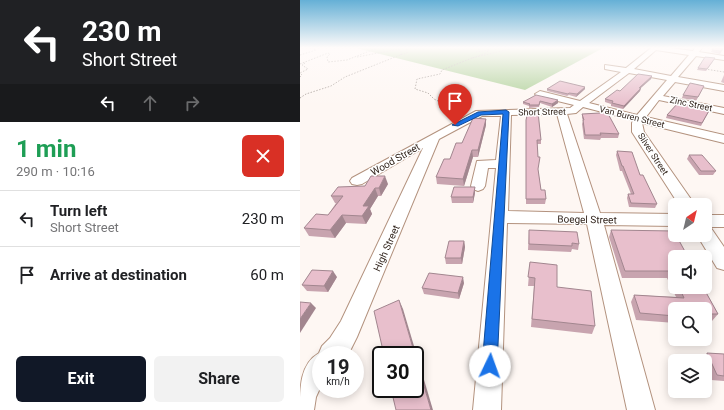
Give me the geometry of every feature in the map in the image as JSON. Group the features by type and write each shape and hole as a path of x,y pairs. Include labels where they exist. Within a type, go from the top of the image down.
{"street":[{"name":"Short Street","path":"434,138 464,120 480,113 572,111 632,67"},
{"name":"Silver Street","path":"682,67 639,118 637,123 638,132 682,198"},
{"path":"608,68 724,88"},
{"name":"Van Buren Street","path":"540,94 724,140"},
{"name":"Zinc Street","path":"657,97 724,111"},
{"path":"487,410 498,217 506,112"},
{"path":"561,112 594,219 641,410"},
{"name":"Wood Street","path":"357,181 434,138"},
{"name":"High Street","path":"340,346 349,329 434,138"},
{"path":"724,140 724,146"},
{"path":"478,186 482,164 502,164"},
{"name":"Boegel Street","path":"498,217 668,220"},
{"path":"712,221 724,221"},
{"path":"711,242 724,262"},
{"path":"300,410 301,400 309,379 312,376"}],"path":[{"path":"300,73 308,69 305,67"},
{"path":"300,98 306,94 330,86 345,76 369,67"},
{"path":"449,67 442,70 440,74 417,79 415,89 428,93 434,99 444,104 473,106"},
{"path":"696,67 724,72"}],"green space":[{"path":"433,67 567,67 525,90"}],"building":[{"path":"699,67 708,67 707,69"},
{"path":"638,74 652,76 639,88 641,88 624,106 612,103 613,101 605,99 617,90 620,91"},
{"path":"560,81 585,87 577,94 568,94 547,89"},
{"path":"690,83 704,86 698,97 683,95"},
{"path":"536,95 558,100 552,104 540,101 539,105 529,105 530,104 523,102"},
{"path":"678,103 710,109 702,123 667,115"},
{"path":"606,110 619,134 600,133 601,135 585,135 582,114 600,113"},
{"path":"528,112 538,112 541,140 537,140 538,157 540,157 538,169 541,190 545,190 546,199 526,199 526,120"},
{"path":"473,118 486,119 478,150 472,150 463,179 436,177 444,159 450,159 456,143 462,143"},
{"path":"617,151 632,152 640,175 643,175 657,204 631,203 628,194 634,194"},
{"path":"689,155 702,155 716,171 701,171"},
{"path":"371,176 385,176 379,188 375,188 363,206 369,206 362,216 342,215 330,230 304,228 316,214 328,215 343,196 331,196 338,187 365,186"},
{"path":"454,187 475,187 473,197 451,197"},
{"path":"529,230 577,232 579,244 572,243 572,246 529,244"},
{"path":"611,230 668,231 668,242 680,242 684,250 668,250 668,271 625,271"},
{"path":"449,241 464,241 461,258 445,258"},
{"path":"530,262 557,265 557,287 591,291 595,326 532,319 535,278 528,277"},
{"path":"312,270 333,271 324,286 302,285"},
{"path":"429,273 463,277 458,293 422,288"},
{"path":"682,294 707,294 711,302 668,302 668,315 640,313 634,295 684,298"},
{"path":"399,300 412,346 382,346 374,311"},
{"path":"300,302 311,303 300,319"},
{"path":"712,303 718,314 712,314"},
{"path":"707,353 724,354 724,376 717,375 712,364 712,354"},
{"path":"424,386 431,410 396,410 393,398 424,398"}],"route":[{"path":"455,125 480,113 506,112 498,217 490,366"}]}
